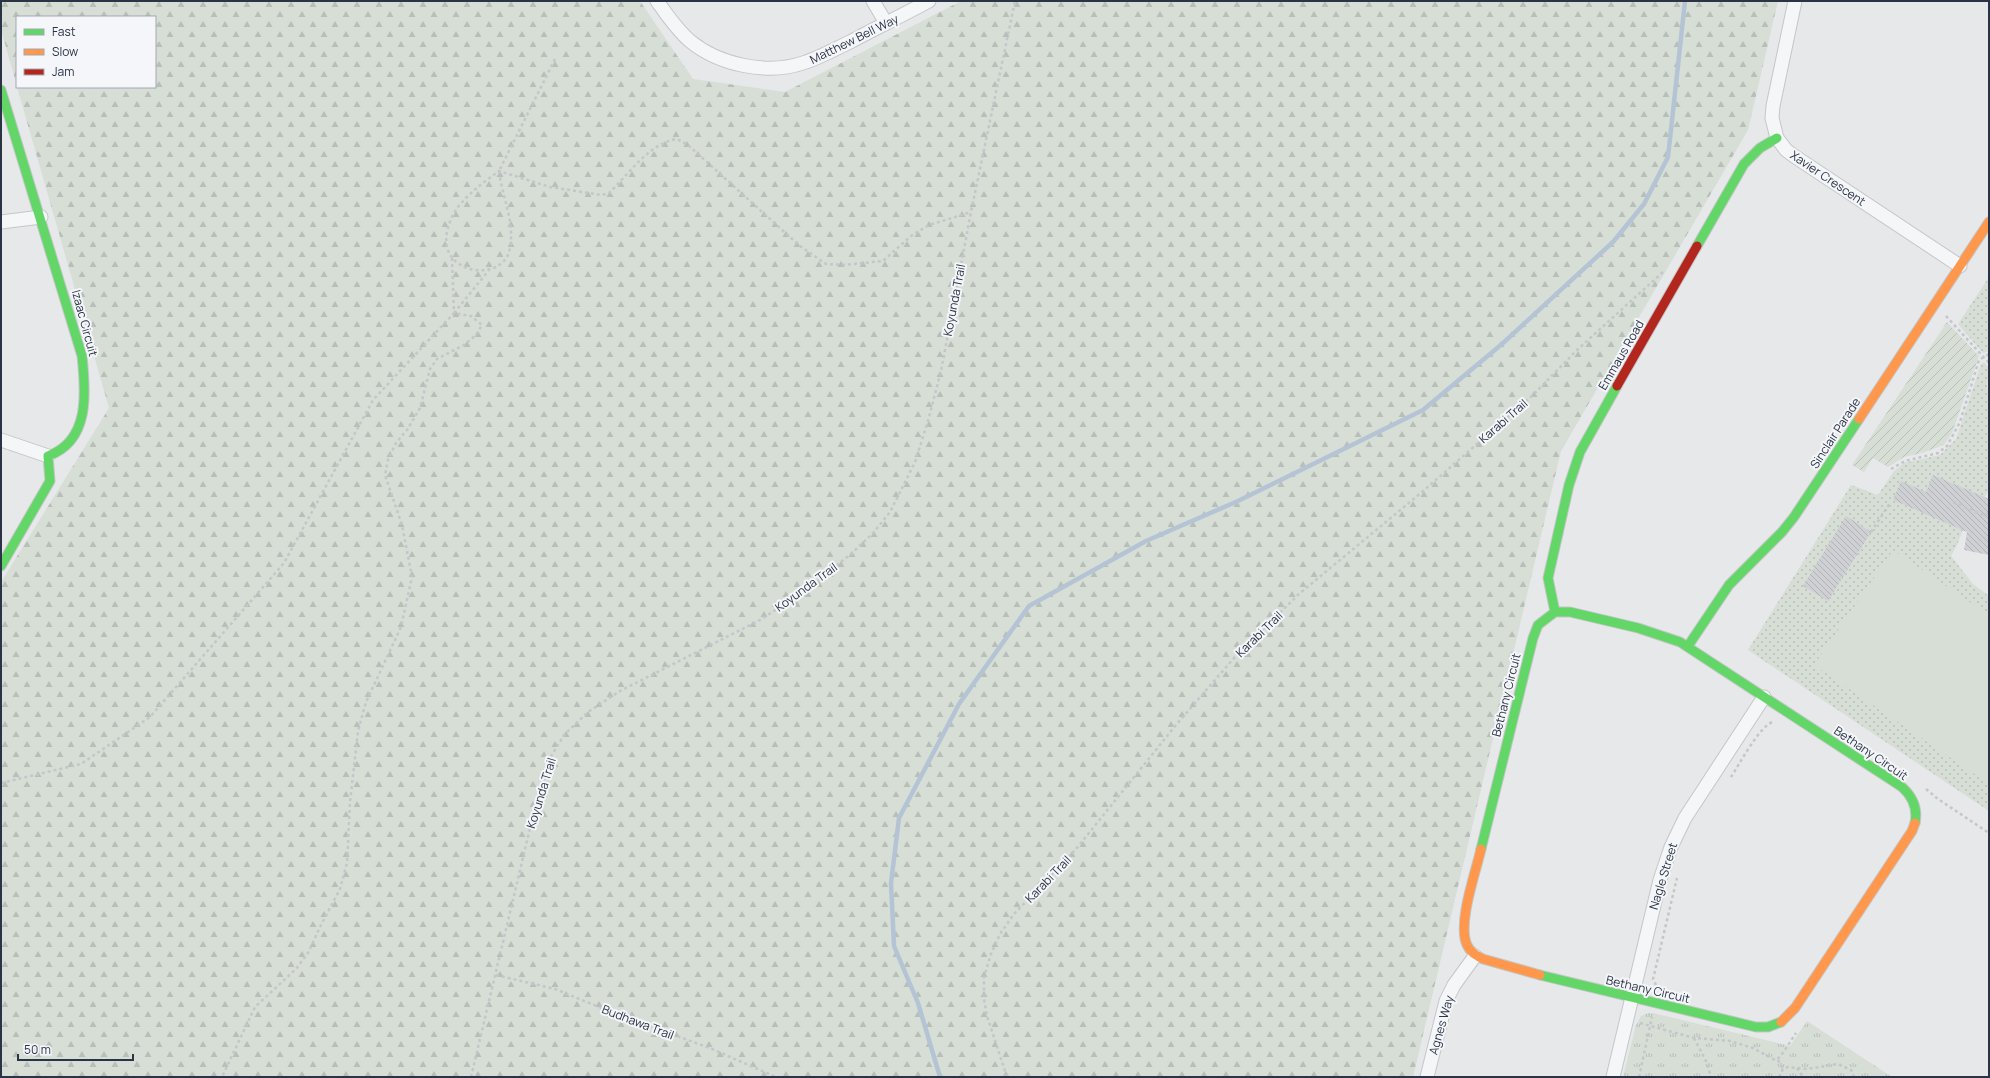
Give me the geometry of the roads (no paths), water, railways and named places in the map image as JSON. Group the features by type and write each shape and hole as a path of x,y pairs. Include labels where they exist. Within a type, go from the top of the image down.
{"street":[{"name":"Matthew Bell Way","path":"657,1 674,25 704,51 735,63 759,68 802,64 929,1"},
{"path":"874,1 886,23"},
{"name":"Xavier Crescent","path":"1795,1 1772,106 1773,128 1777,138 1786,150 1794,156 1960,266"},
{"name":"Izaac Circuit","path":"1,90 41,217 82,356 85,386 82,414 78,432 66,447 59,452 48,456"},
{"name":"Emmaus Road","path":"1555,612 1548,578 1569,485 1580,452 1744,164 1760,148 1777,138"},
{"path":"1,222 41,217"},
{"name":"Sinclair Parade","path":"1688,646 1741,571 1782,532 1794,517 1989,222"},
{"path":"1,440 48,456 50,481 1,566"},
{"name":"Bethany Circuit","path":"1555,612 1570,612 1656,633 1688,646 1908,792 1916,804 1917,811 1912,831 1795,1008 1781,1024 1774,1027 1756,1027 1492,964 1475,956 1467,946 1465,940 1464,926 1466,912 1534,631 1544,620 1555,612"},
{"name":"Nagle Street","path":"1613,1077 1660,880 1677,833 1764,697"},
{"name":"Agnes Way","path":"1427,1077 1446,1000 1454,985 1475,956"}],"waterway":[{"path":"940,1077 918,1003 894,946 891,883 899,818 959,704 1029,606 1146,541 1238,501 1423,410 1502,344 1613,242 1644,204 1668,157 1685,1"}]}
